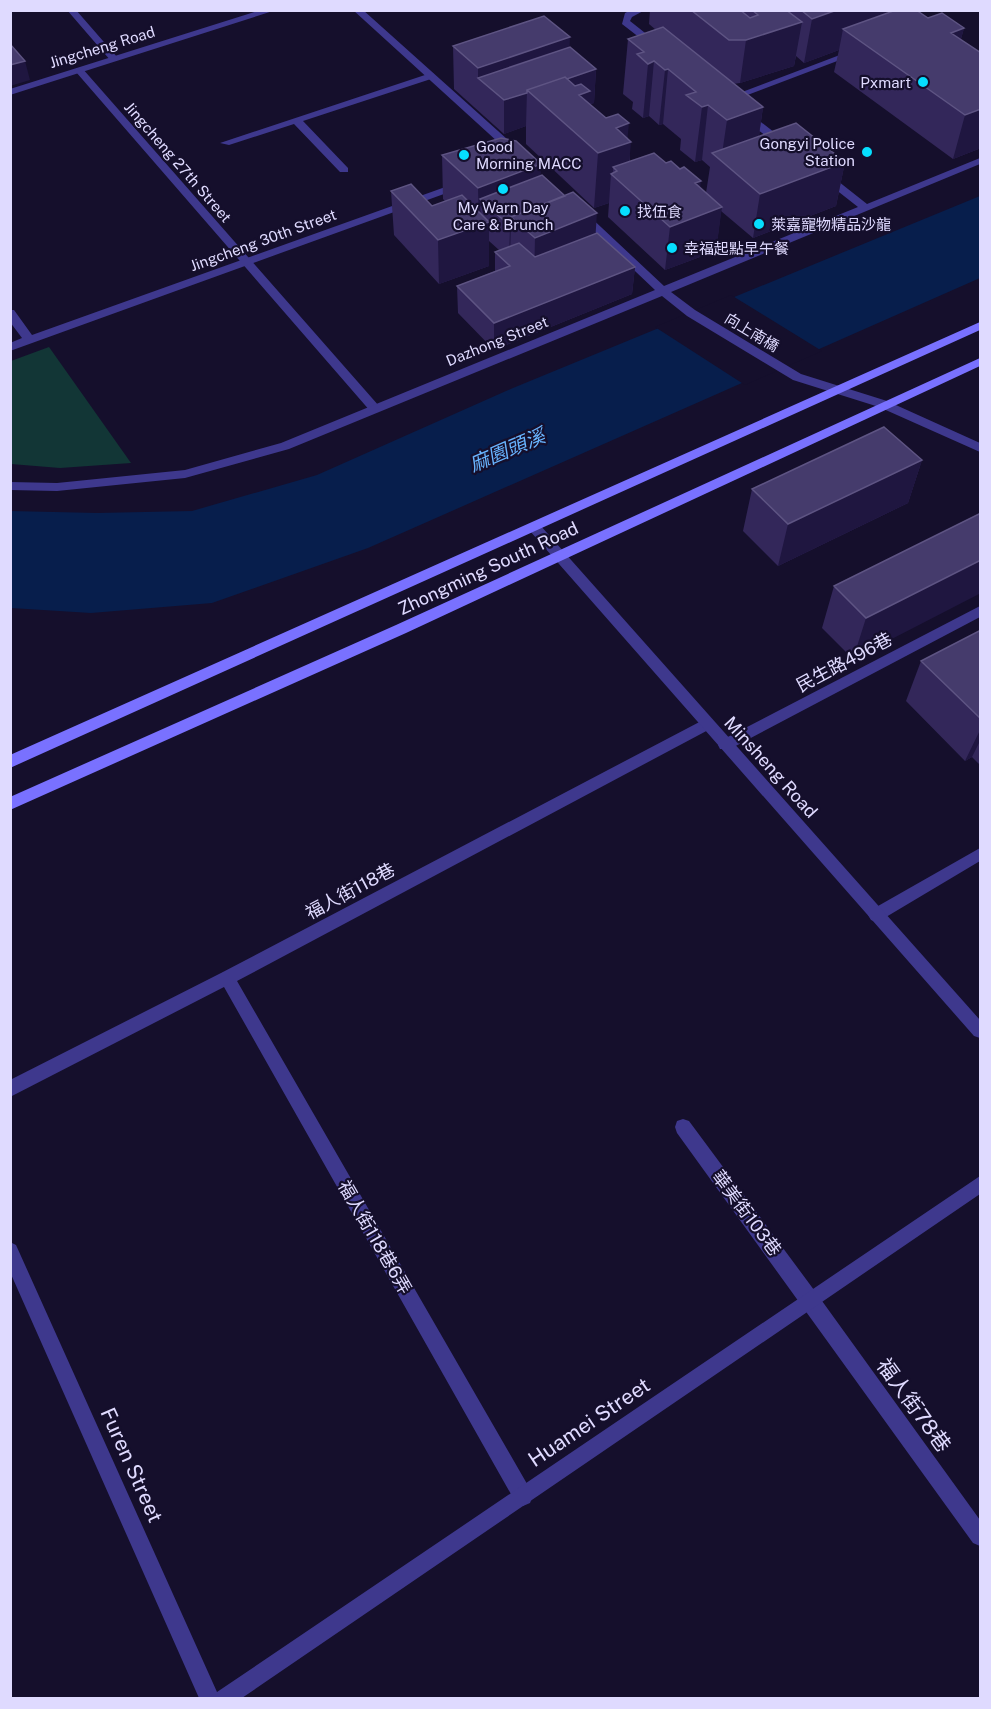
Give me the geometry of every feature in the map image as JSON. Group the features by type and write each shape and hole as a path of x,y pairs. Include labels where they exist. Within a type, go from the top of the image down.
{"main road":[{"name":"Zhongming South Road","path":"10,762 981,326"},
{"name":"Zhongming South Road","path":"10,804 401,629 883,405 981,362"}],"street":[{"path":"71,10 114,59"},
{"name":"Jingcheng Road","path":"10,92 272,10"},
{"path":"357,10 526,161"},
{"path":"641,10 628,15 625,22 662,50"},
{"path":"726,100 868,48"},
{"name":"Jingcheng 27th Street","path":"79,70 375,409"},
{"path":"225,143 431,76"},
{"path":"717,93 791,150"},
{"path":"296,120 344,170"},
{"name":"Dazhong Street","path":"10,486 57,487 185,474 285,446 981,161"},
{"path":"819,172 866,208"},
{"name":"Jingcheng 30th Street","path":"10,348 470,182"},
{"name":"向上南橋","path":"577,210 663,291 691,313 797,377 883,405 981,448"},
{"path":"10,313 30,340"},
{"name":"Minsheng Road","path":"535,528 706,724 981,1031"},
{"name":"民生路496巷","path":"725,745 981,611"},
{"name":"福人街118巷","path":"10,1089 227,978 706,724"},
{"path":"876,915 981,854"},
{"name":"福人街118巷6弄","path":"227,978 523,1496"},
{"name":"華美街103巷","path":"683,1127 811,1300"},
{"name":"Huamei Street","path":"225,1698 981,1184"},
{"name":"Furen Street","path":"10,1251 209,1698"},
{"name":"福人街78巷","path":"811,1300 981,1536"}],"green space":[{"path":"49,347 131,463 60,468 11,464 11,361"}],"water":[{"name":"麻園頭溪","path":"980,196 980,278 368,548 212,603 91,613 11,608 10,511 97,513 192,511 317,475 513,388"}],"pier":[{"path":"731,295 822,351 745,385 655,327"}],"building":[{"path":"691,10 740,10 750,18 758,15 752,10 786,10 802,22 746,40 729,40"},
{"path":"801,10 837,10 812,19"},
{"path":"896,10 916,10 928,18 942,13 964,28 951,33 981,53 981,109 965,115 843,29"},
{"path":"544,16 570,37 478,68 453,46"},
{"path":"663,27 763,107 727,120 708,105 702,107 686,95 696,92 668,69 665,70 654,61 648,64 637,54 644,52 628,39"},
{"path":"10,44 25,61 10,65"},
{"path":"570,47 596,69 567,79 565,77 504,100 478,78"},
{"path":"565,77 575,86 581,84 590,91 579,95 606,118 618,114 629,123 616,128 631,142 598,153 527,90"},
{"path":"796,123 845,162 760,194 712,153"},
{"path":"501,138 516,141 541,164 478,188 442,155"},
{"path":"654,153 666,163 671,161 680,169 684,167 701,181 695,183 722,207 670,227 611,174 617,171 613,167"},
{"path":"542,175 565,196 511,217 510,226 480,199"},
{"path":"411,184 432,206 462,195 489,222 438,240 391,191"},
{"path":"573,192 597,213 535,238 511,217"},
{"path":"597,233 635,267 494,323 457,286 510,266 495,252 519,243 535,257"},
{"path":"884,427 922,460 788,524 752,489"},
{"path":"981,513 981,560 866,618 834,586"},
{"path":"981,630 981,719 921,661"}],"place":[{"name":"Pxmart","path":"923,82"},
{"name":"Gongyi Police Station","path":"867,152"},
{"name":"Good Morning MACC","path":"464,155"},
{"name":"My Warn Day Care & Brunch","path":"503,189"},
{"name":"找伍食","path":"625,211"},
{"name":"萊嘉寵物精品沙龍","path":"759,224"},
{"name":"幸福起點早午餐","path":"672,248"}]}
